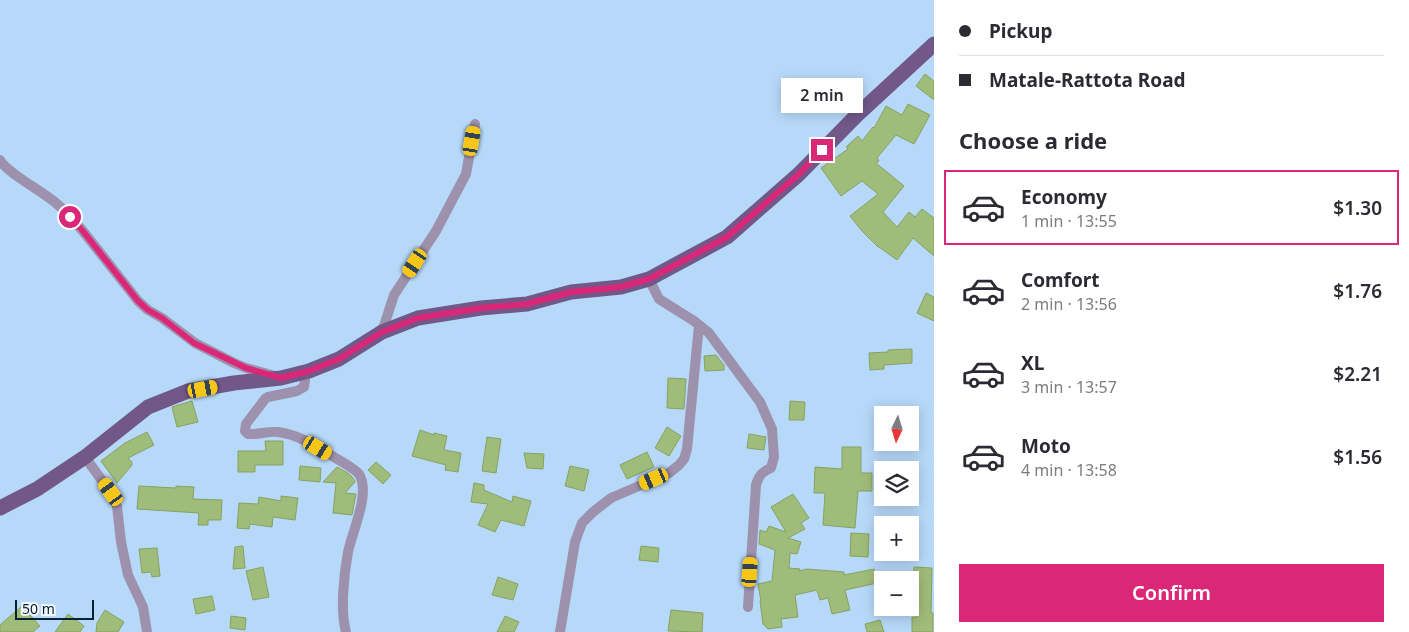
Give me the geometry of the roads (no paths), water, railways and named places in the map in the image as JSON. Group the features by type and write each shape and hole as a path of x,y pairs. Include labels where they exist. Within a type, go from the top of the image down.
{"main road":[{"path":"0,508 37,489 85,457 148,407 188,391 234,383 281,378 309,371 339,359 382,332 418,318 481,308 527,304 571,292 621,287 649,279 727,237 799,174 857,115 934,44"}],"street":[{"path":"382,332 394,294 436,231 466,174 475,124"},
{"path":"0,160 4,168 41,191 58,205 82,230 138,301 148,310 162,318 194,343 246,368 281,378"},
{"path":"649,279 659,299 709,333 760,402 772,430 774,457 772,468 763,471 756,485 748,608"},
{"path":"560,632 575,542 582,523 612,498 669,473 680,465 684,459 688,449 699,325"},
{"path":"302,372 305,380 302,389 265,399 246,424 245,431 248,434 273,432 292,436 318,448 358,473 362,482 363,499 348,553 344,595 344,625 346,632"},
{"path":"85,457 111,492 117,506 121,542 128,575 143,607 147,632"}]}
